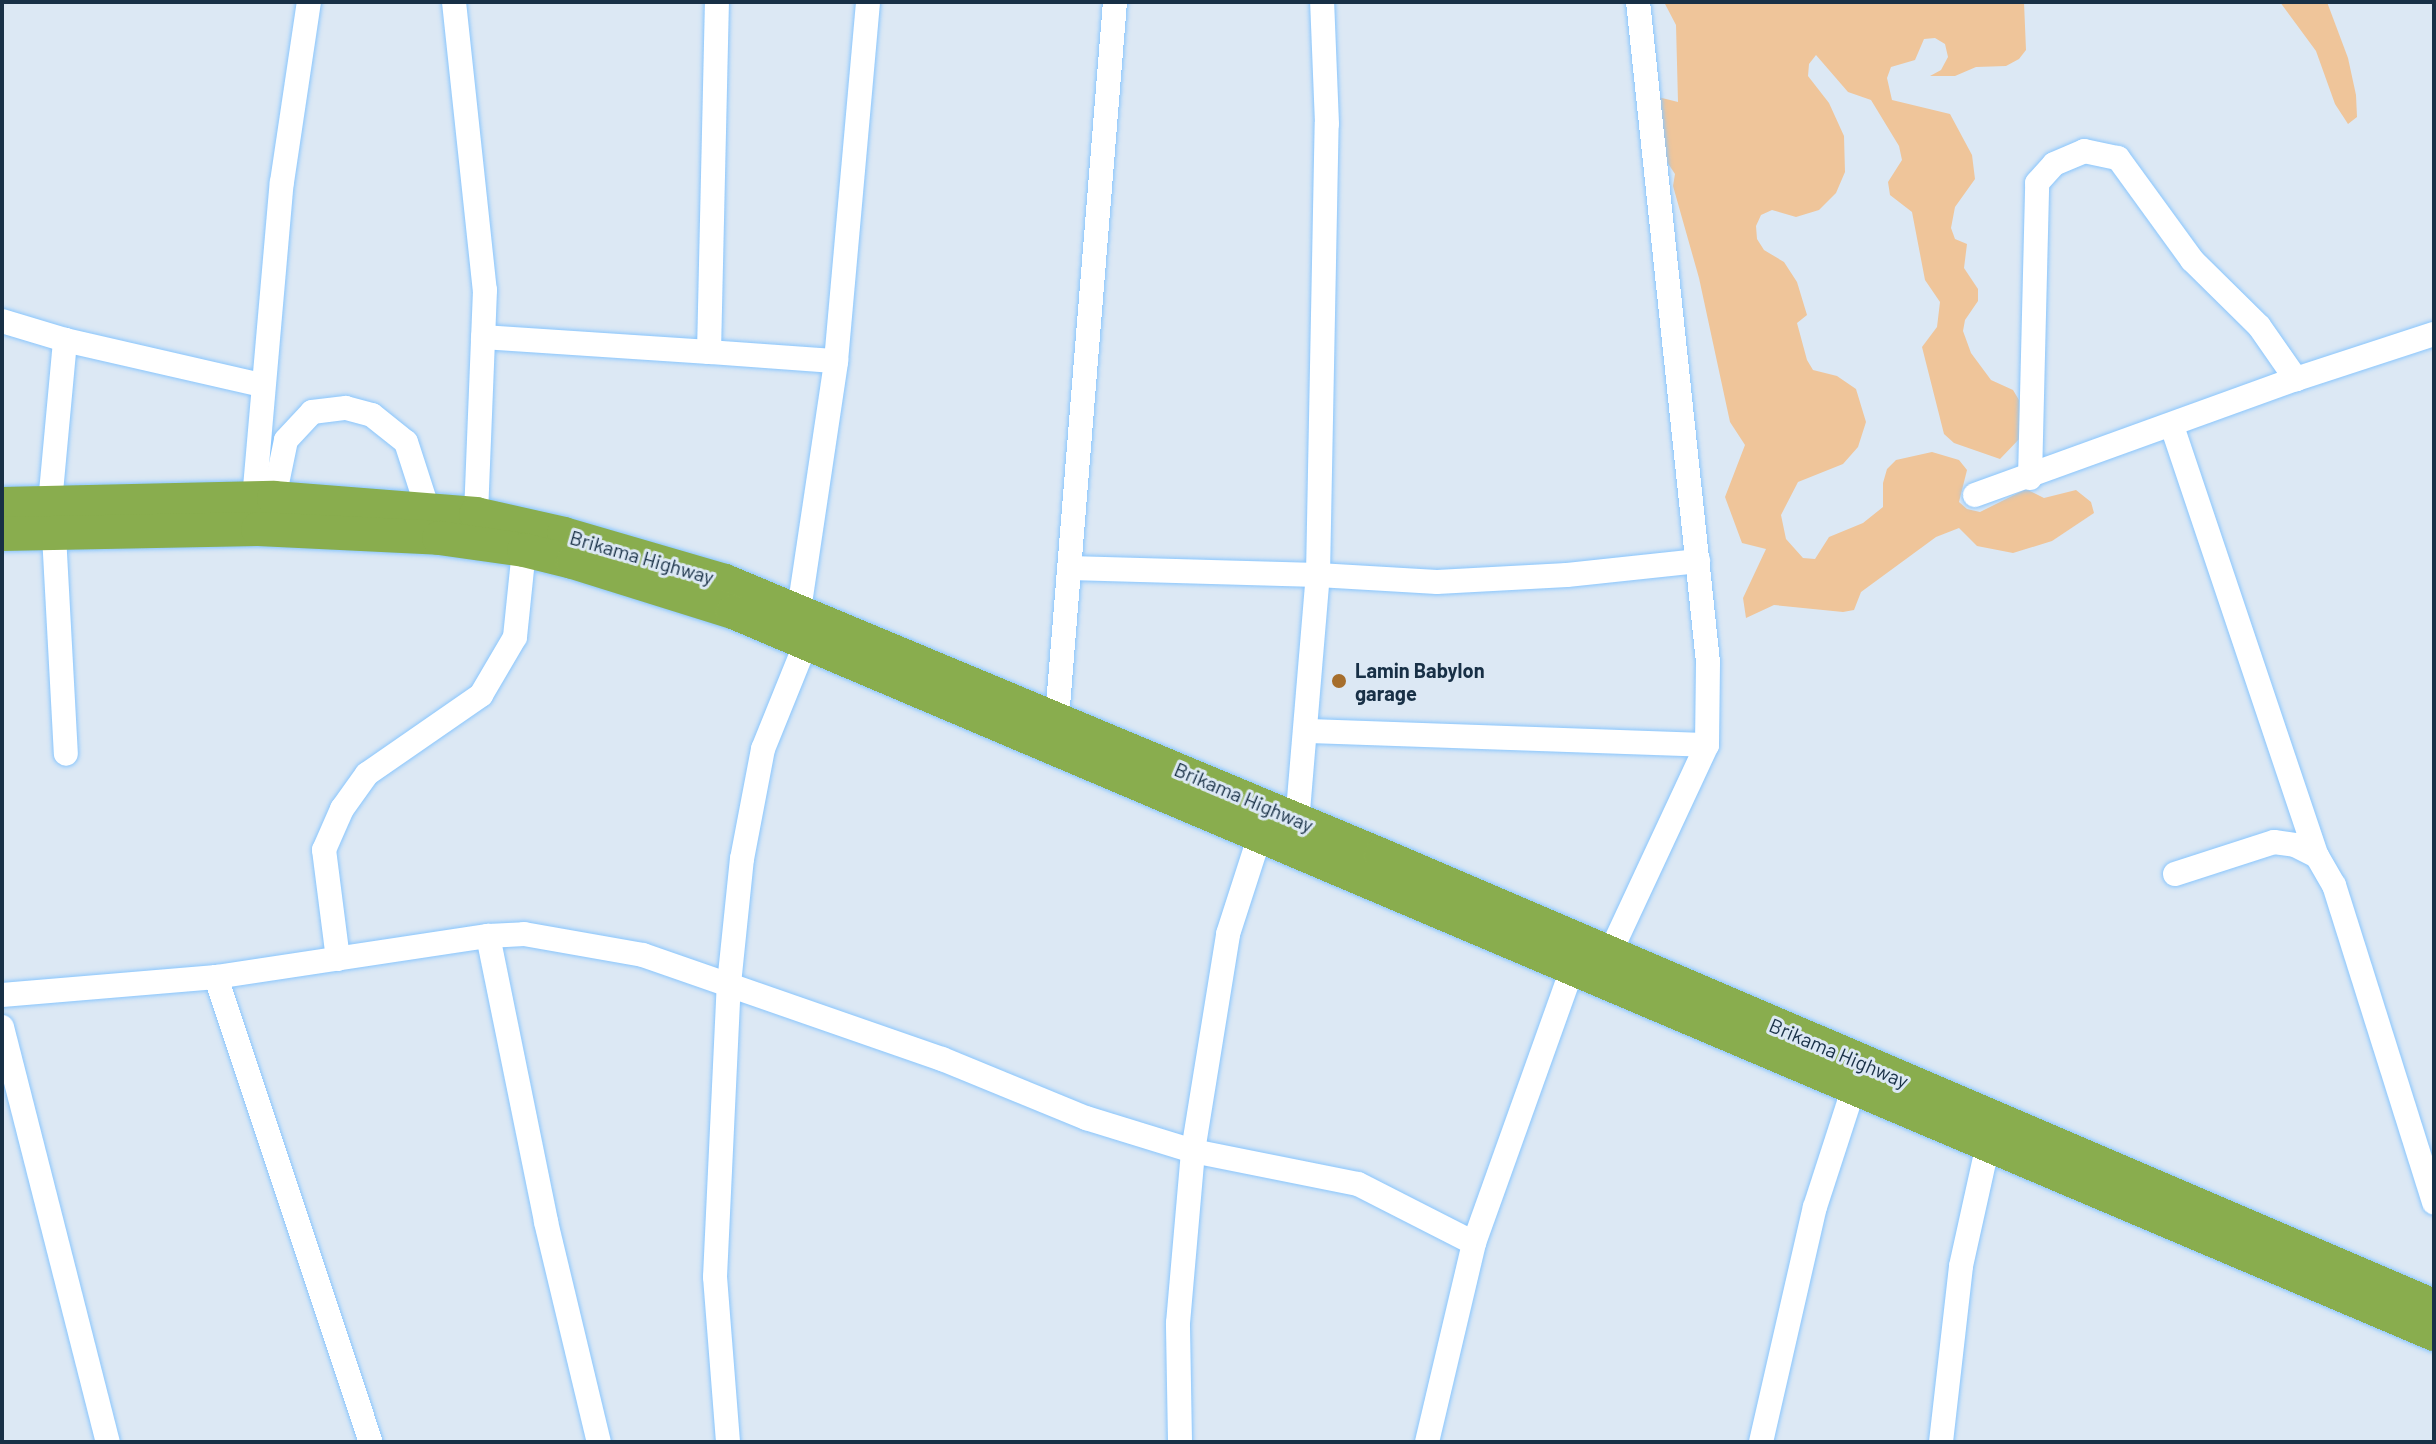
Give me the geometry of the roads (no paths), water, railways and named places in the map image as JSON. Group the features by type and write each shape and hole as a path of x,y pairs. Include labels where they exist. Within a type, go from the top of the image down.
{"highway":[{"name":"Brikama Highway","path":"2,534 52,519 264,499 476,514 670,563 799,610 1057,718 1296,835 1609,955 2434,1306"},
{"name":"Brikama Highway","path":"2,504 52,519 355,531 524,550 733,612 1260,835 1296,835"},
{"name":"Brikama Highway","path":"1376,868 1573,967 2434,1334"}],"street":[{"path":"264,499 262,385 282,182 309,2"},
{"path":"454,2 485,290 476,514"},
{"path":"709,352 717,2"},
{"path":"799,610 836,361 868,2"},
{"path":"1057,718 1115,2"},
{"path":"1296,835 1318,575 1327,124 1322,2"},
{"path":"1609,955 1707,745 1708,662 1638,2"},
{"path":"2030,478 2037,183 2054,164 2084,151 2118,158 2192,260 2259,326 2296,379"},
{"path":"2,321 65,340 262,385"},
{"path":"1975,495 2030,478 2296,379 2434,334"},
{"path":"483,337 836,361"},
{"path":"65,340 52,519 66,754"},
{"path":"264,499 286,440 312,412 346,408 372,415 406,442 428,510"},
{"path":"2172,426 2317,856 2334,885 2434,1203"},
{"path":"338,959 324,850 342,809 367,774 481,695 515,637 524,550"},
{"path":"1069,568 1318,575 1437,582 1567,575 1698,561"},
{"path":"728,1442 715,1277 729,984 742,859 763,749 805,645"},
{"path":"1307,731 1707,745"},
{"path":"1180,1442 1178,1323 1193,1151 1228,934 1260,835"},
{"path":"2175,874 2274,842 2295,845 2317,856"},
{"path":"2,995 216,977 488,936 524,934 643,955 942,1059 1086,1118 1193,1151 1358,1184 1474,1243"},
{"path":"488,936 546,1222 599,1442"},
{"path":"1427,1442 1474,1243 1573,967"},
{"path":"216,977 371,1442"},
{"path":"2,1027 108,1442"},
{"path":"1761,1442 1815,1207 1854,1087"},
{"path":"1941,1442 1961,1266 1988,1144"}],"place":[{"name":"Lamin Babylon garage","path":"1339,681"}]}
